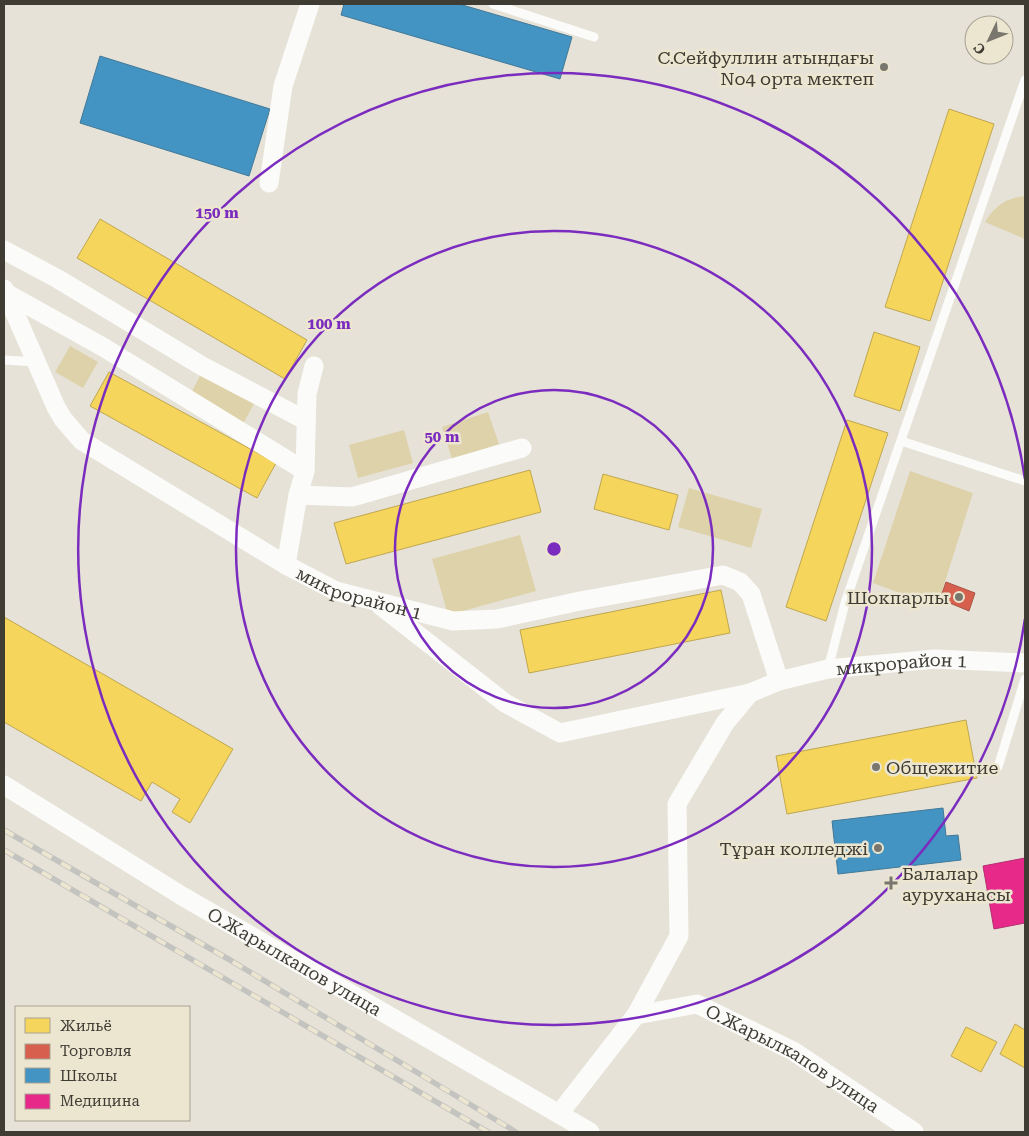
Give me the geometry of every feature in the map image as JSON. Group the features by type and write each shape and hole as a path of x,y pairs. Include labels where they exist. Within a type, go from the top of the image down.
{"street":[{"path":"270,183 283,86 310,4"},
{"path":"4,250 58,279 202,366 305,420"},
{"path":"5,290 56,406 63,419 82,441 286,565"},
{"path":"5,290 103,347 305,471"},
{"name":"микрорайон 1","path":"314,366 307,394 305,471 298,495 286,565 336,591 453,621 497,619 580,601 723,575 740,582 751,594 779,681"},
{"path":"298,495 352,497 522,448"},
{"name":"микрорайон 1","path":"375,601 505,703 560,733 750,693 779,681 828,669 935,658 1025,663"},
{"path":"559,1114 636,1015 679,936 677,804 725,722 750,693"},
{"name":"О.Жарылкапов улица","path":"4,785 182,896 590,1132"},
{"name":"О.Жарылкапов улица","path":"636,1015 697,1004 793,1050 914,1132"}],"lane":[{"path":"493,4 594,37"},
{"path":"828,669 845,603 1025,80"},
{"path":"4,360 37,362"},
{"path":"901,441 1025,481"},
{"path":"998,767 1025,679"}],"shaded area":[{"path":"1025,196 1025,239 985,222 993,211 1002,204"},
{"path":"70,346 98,362 83,388 55,372"},
{"path":"202,372 255,402 243,424 190,395"},
{"path":"488,412 499,444 452,459 442,427"},
{"path":"404,430 413,463 358,478 349,445"},
{"path":"910,471 973,493 937,607 873,583"},
{"path":"689,488 762,509 751,548 678,527"},
{"path":"520,535 536,591 448,615 432,559"}],"building: Жильё":[{"path":"949,109 994,124 930,321 885,307"},
{"path":"100,219 307,340 285,379 77,258"},
{"path":"874,332 920,347 900,411 854,396"},
{"path":"109,372 276,463 257,498 90,406"},
{"path":"847,420 888,433 826,621 786,607"},
{"path":"530,470 541,512 346,564 334,523"},
{"path":"603,474 678,495 669,530 594,509"},
{"path":"721,590 730,633 529,673 520,630"},
{"path":"4,617 233,749 190,823 172,812 180,799 152,782 141,801 4,722"},
{"name":"Общежитие","path":"966,720 977,778 787,814 776,756"},
{"path":"1015,1024 1025,1030 1025,1068 1000,1054"},
{"path":"966,1027 997,1042 981,1072 951,1056"}],"building: Торговля":[{"path":"946,582 975,593 969,611 940,599"}],"building: Школы":[{"path":"344,4 459,4 572,37 560,79 341,15"},
{"path":"100,56 270,109 249,176 80,123"},
{"path":"943,808 946,836 958,835 961,860 838,874 832,821"}],"building: Медицина":[{"path":"1025,858 1025,923 994,929 983,866"}],"railway":[{"path":"4,830 230,960 516,1132"},
{"path":"4,850 488,1132"}],"place":[{"name":"С.Сейфуллин атындағы No4 орта мектеп","path":"884,67"},
{"name":"Шокпарлы","path":"959,597"},
{"name":"Общежитие","path":"876,767"},
{"name":"Тұран колледжі","path":"878,848"},
{"name":"Балалар ауруханасы","path":"891,883"}]}
